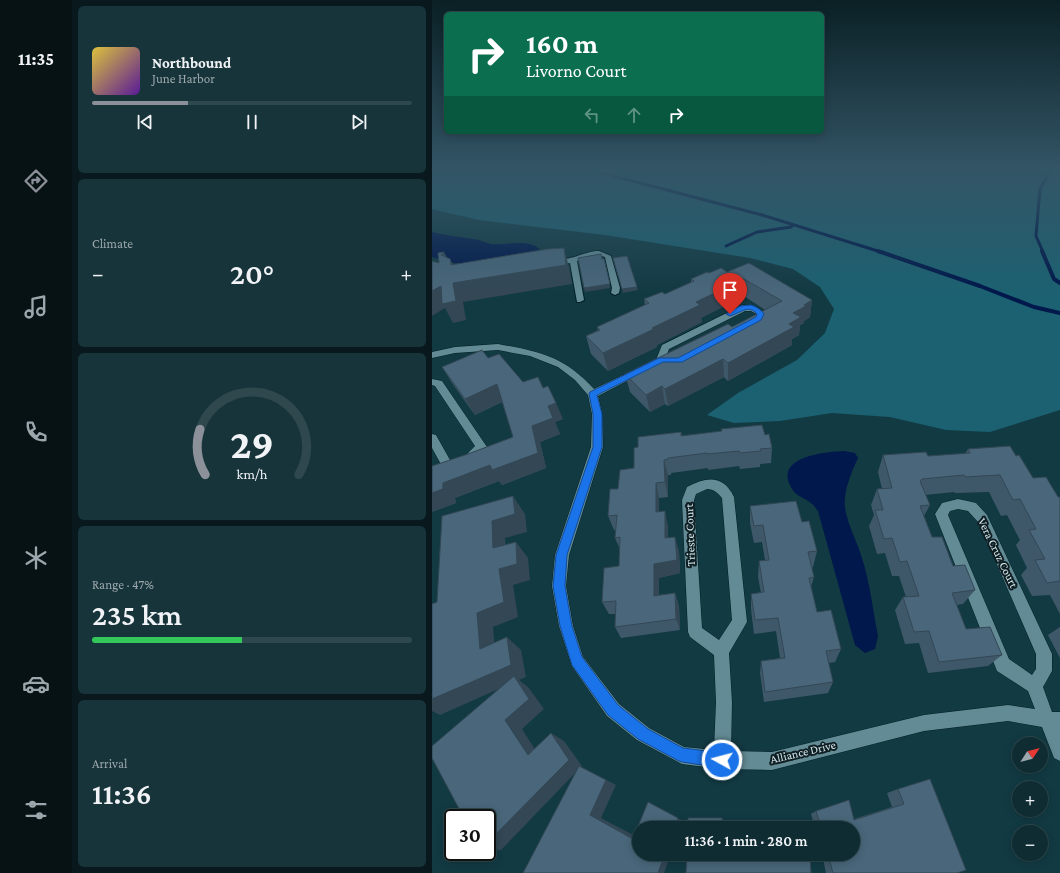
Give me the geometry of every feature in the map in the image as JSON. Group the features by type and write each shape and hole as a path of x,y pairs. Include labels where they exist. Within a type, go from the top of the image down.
{"street":[{"path":"655,363 665,347 743,308 757,310 760,314 759,318 746,326"},
{"path":"432,355 455,350 498,347 532,353 561,365 578,378 593,394 655,363 673,360"},
{"path":"432,382 438,383 481,447 469,459 447,465 432,438"},
{"name":"Alliance Drive","path":"593,394 597,414 597,447 562,555 559,586 566,626 577,661 613,710 643,734 682,755 722,760 772,761 924,723 1008,713 1054,720"},
{"name":"Trieste Court","path":"710,484 721,486 728,497 740,622 721,651 695,632 688,500 691,491 700,486 710,484"},
{"name":"Vera Cruz Court","path":"958,504 972,507 983,519 994,541 1044,654 1044,671 1034,686 1003,665 941,514 946,507 958,504"},
{"path":"721,651 724,702 722,760"},
{"path":"1034,686 1054,720 1060,752"}],"lane":[{"path":"543,265 573,260 589,253 597,253 608,256 616,288 615,293"},
{"path":"573,260 580,300"}],"shaded area":[{"path":"444,212 1060,212 1060,410 990,432 946,430 890,417 832,413 780,421 734,423 707,415 738,393 797,360 825,333 834,309 820,287 793,269 750,258 605,235 479,220"}],"water":[{"path":"432,232 479,240 491,244 525,243 538,247 541,252 468,265 454,263 432,257"},
{"path":"844,451 855,453 858,458 846,489 845,508 848,521 865,568 878,636 875,649 865,653 855,645 818,511 814,505 794,492 788,478 789,470 794,463 803,458 813,455"}],"building":[{"path":"564,248 566,265 453,283 456,301 442,304 441,286 432,291 432,261 439,263 438,253 444,252 441,255 450,259 451,265 548,249"},
{"path":"601,254 602,259 604,259 610,284 584,288 578,258"},
{"path":"627,256 637,287 622,289 613,258"},
{"path":"749,263 812,300 804,305 806,306 793,313 801,317 789,324 794,327 728,363 723,359 665,389 662,386 646,395 625,374 728,324 732,327 782,301 744,279 696,302 700,305 603,353 586,336 600,330 597,327 649,303 644,299 662,292 665,294 694,281 691,279 707,272 709,273 721,268 727,272"},
{"path":"482,350 488,358 499,354 523,382 538,377 543,388 548,386 556,403 548,406 553,418 532,426 538,453 492,470 490,465 443,483 443,489 432,493 432,466 513,437 497,384 465,399 442,367"},
{"path":"762,425 765,435 769,434 772,448 760,449 761,451 740,453 739,451 707,453 668,458 664,460 665,482 656,483 656,512 665,511 665,538 675,537 677,560 654,564 654,596 675,593 676,619 615,627 616,601 602,602 604,568 619,566 620,537 615,538 617,515 608,516 610,489 618,489 620,470 634,468 634,448 638,447 638,437 681,432 681,436 722,431 721,429"},
{"path":"1010,446 1016,456 1019,455 1033,478 1046,477 1058,497 1060,497 1060,581 1047,583 1035,560 1045,559 1029,530 1036,529 1020,499 1013,500 1000,475 965,477 964,475 922,479 920,481 930,505 920,506 932,537 942,537 953,566 965,565 975,590 952,593 966,629 990,627 1002,655 939,662 929,631 914,632 903,597 919,596 907,561 900,562 892,538 884,539 875,510 883,510 877,489 892,488 883,455 926,452 928,456 970,453 968,449"},
{"path":"513,496 515,514 492,521 493,548 516,542 517,564 499,569 504,602 477,613 480,649 507,637 511,665 432,699 432,604 437,602 442,516"},
{"path":"796,501 802,522 809,521 817,551 808,552 814,577 809,578 817,612 831,610 841,649 826,651 833,682 765,692 761,661 785,658 778,618 755,620 751,594 764,592 759,561 769,560 763,525 754,526 750,506"},
{"path":"514,676 529,699 505,720 528,755 551,733 569,760 496,834 496,809 459,809 432,758 432,746"},
{"path":"579,766 606,780 590,815 632,838 632,861 662,861 658,873 523,873"},
{"path":"930,779 966,870 957,873 833,873 830,861 860,861 860,821 819,821 816,811 849,800 854,820 904,804 898,789"},
{"path":"648,802 678,818 677,821 640,821"},
{"path":"688,818 722,818 722,821 688,821"},
{"path":"687,861 810,861 811,873 686,873"}],"waterway":[{"path":"750,212 880,252"},
{"path":"1038,212 1036,236 1043,252"},
{"path":"726,246 757,232 791,227 793,225"},
{"path":"1042,251 1054,279 1060,283"},
{"path":"880,252 980,286 1034,307 1060,313"}],"route":[{"path":"722,760 682,755 643,734 613,710 577,661 566,626 559,586 562,555 597,447 597,414 593,394 661,360 679,361 759,318 760,314 757,310 751,308 743,308 730,314"}]}
